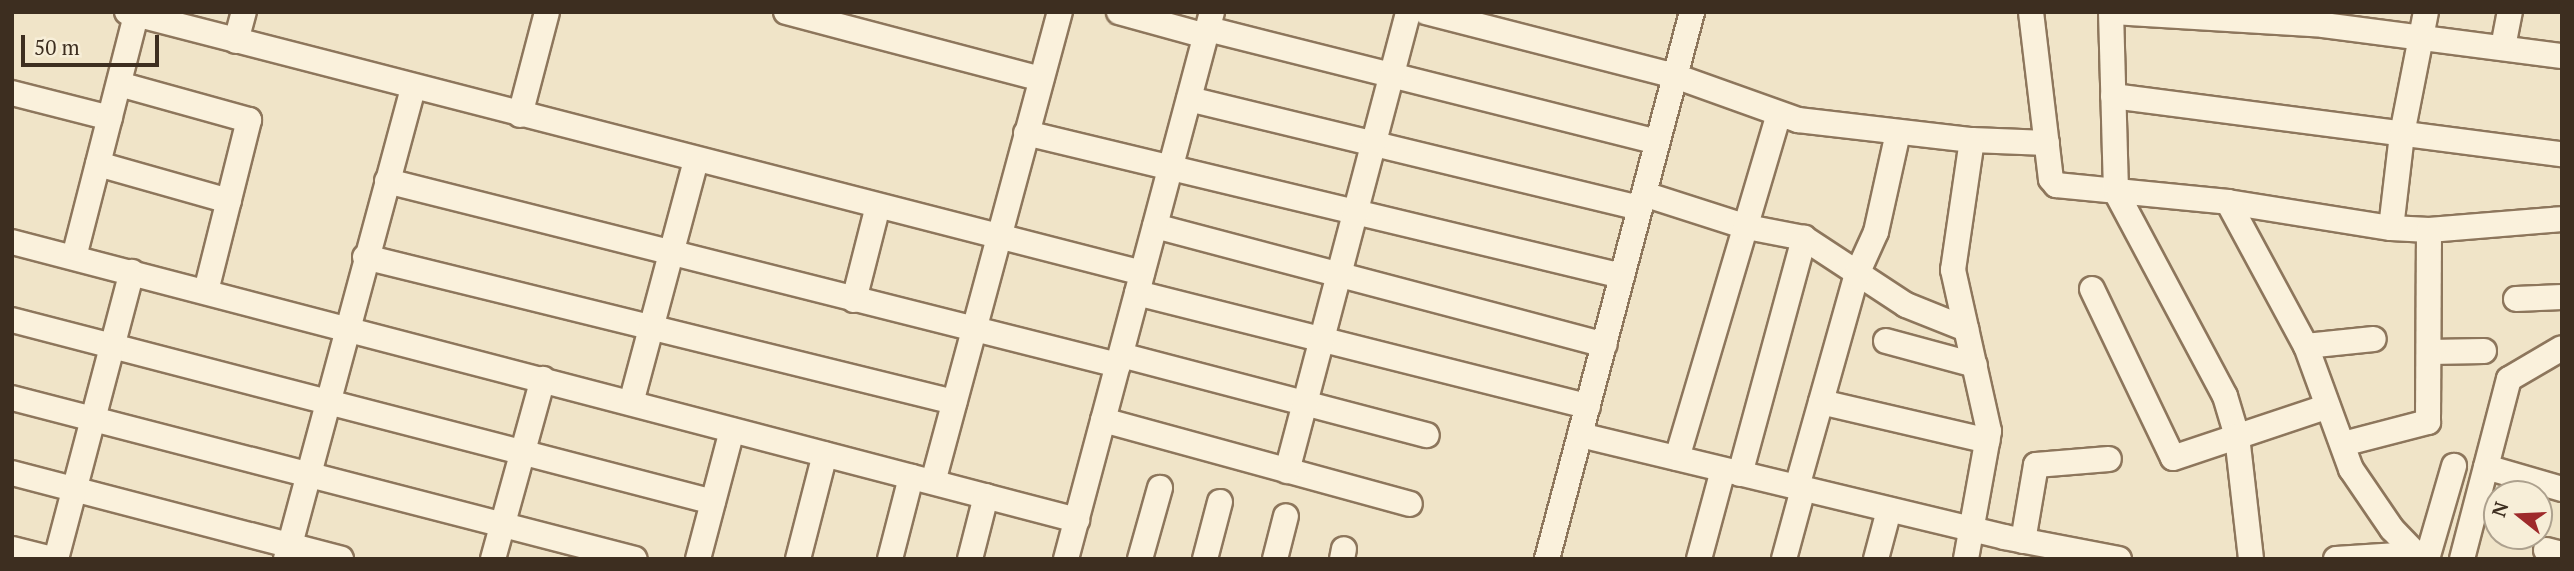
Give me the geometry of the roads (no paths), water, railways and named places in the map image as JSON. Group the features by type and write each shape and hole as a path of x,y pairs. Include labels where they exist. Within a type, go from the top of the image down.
{"street":[{"path":"236,41 244,12"},
{"path":"520,115 547,12"},
{"path":"786,12 1041,79"},
{"path":"890,559 954,402 996,236 1060,12"},
{"path":"1119,12 1208,26 1392,76 1657,142"},
{"path":"1287,471 1408,12"},
{"path":"1426,12 1675,76 1778,116 1898,133 2047,143"},
{"path":"1547,559 1692,12"},
{"path":"2031,12 2051,179 2056,186 2228,202 2391,228 2428,230 2562,219"},
{"path":"2251,559 2237,436 2225,396 2116,192 2112,12 2323,25 2562,56"},
{"path":"2391,228 2402,134 2426,12"},
{"path":"2504,47 2510,12"},
{"path":"74,257 119,83 132,13 413,88 996,236 1323,340 1588,407"},
{"path":"1066,559 1208,26"},
{"path":"119,83 249,120 206,291"},
{"path":"288,552 346,326 413,88"},
{"path":"12,93 110,118"},
{"path":"2113,96 2562,154"},
{"path":"1189,99 1374,144 1804,238 1906,305 1966,329"},
{"path":"1677,458 1778,116"},
{"path":"1026,133 1622,276"},
{"path":"1784,559 1821,402 1857,274 1876,232 1898,133"},
{"path":"1966,559 1988,441 1975,365 1953,270 1972,140"},
{"path":"631,403 696,160"},
{"path":"98,164 229,201"},
{"path":"387,181 972,330 1307,403 1427,435"},
{"path":"2228,202 2305,346 2351,469 2420,557"},
{"path":"854,300 878,206"},
{"path":"1155,226 1604,345"},
{"path":"2343,444 2428,422 2428,230"},
{"path":"1699,559 1732,472 1804,238"},
{"path":"12,242 346,326 1077,520"},
{"path":"365,257 954,402"},
{"path":"12,549 54,559 132,272"},
{"path":"2092,289 2169,455 2180,459 2237,436 2328,406"},
{"path":"2516,299 2562,297"},
{"path":"12,320 713,502"},
{"path":"2305,346 2374,339"},
{"path":"1886,341 1975,365"},
{"path":"2462,559 2510,379 2562,348"},
{"path":"2430,352 2484,351"},
{"path":"492,559 543,379"},
{"path":"12,398 635,559"},
{"path":"1821,402 1988,441"},
{"path":"1103,421 1410,504"},
{"path":"698,559 732,430"},
{"path":"1580,435 1973,530 2034,548 2119,559"},
{"path":"798,559 825,454"},
{"path":"2034,548 2036,465 2109,459"},
{"path":"2420,557 2454,466"},
{"path":"2486,467 2562,489"},
{"path":"12,473 288,552 341,559"},
{"path":"1140,559 1160,488"},
{"path":"970,559 986,496"},
{"path":"1205,559 1220,502"},
{"path":"1876,559 1889,510"},
{"path":"1275,559 1286,516"},
{"path":"2336,559 2420,557"}]}
